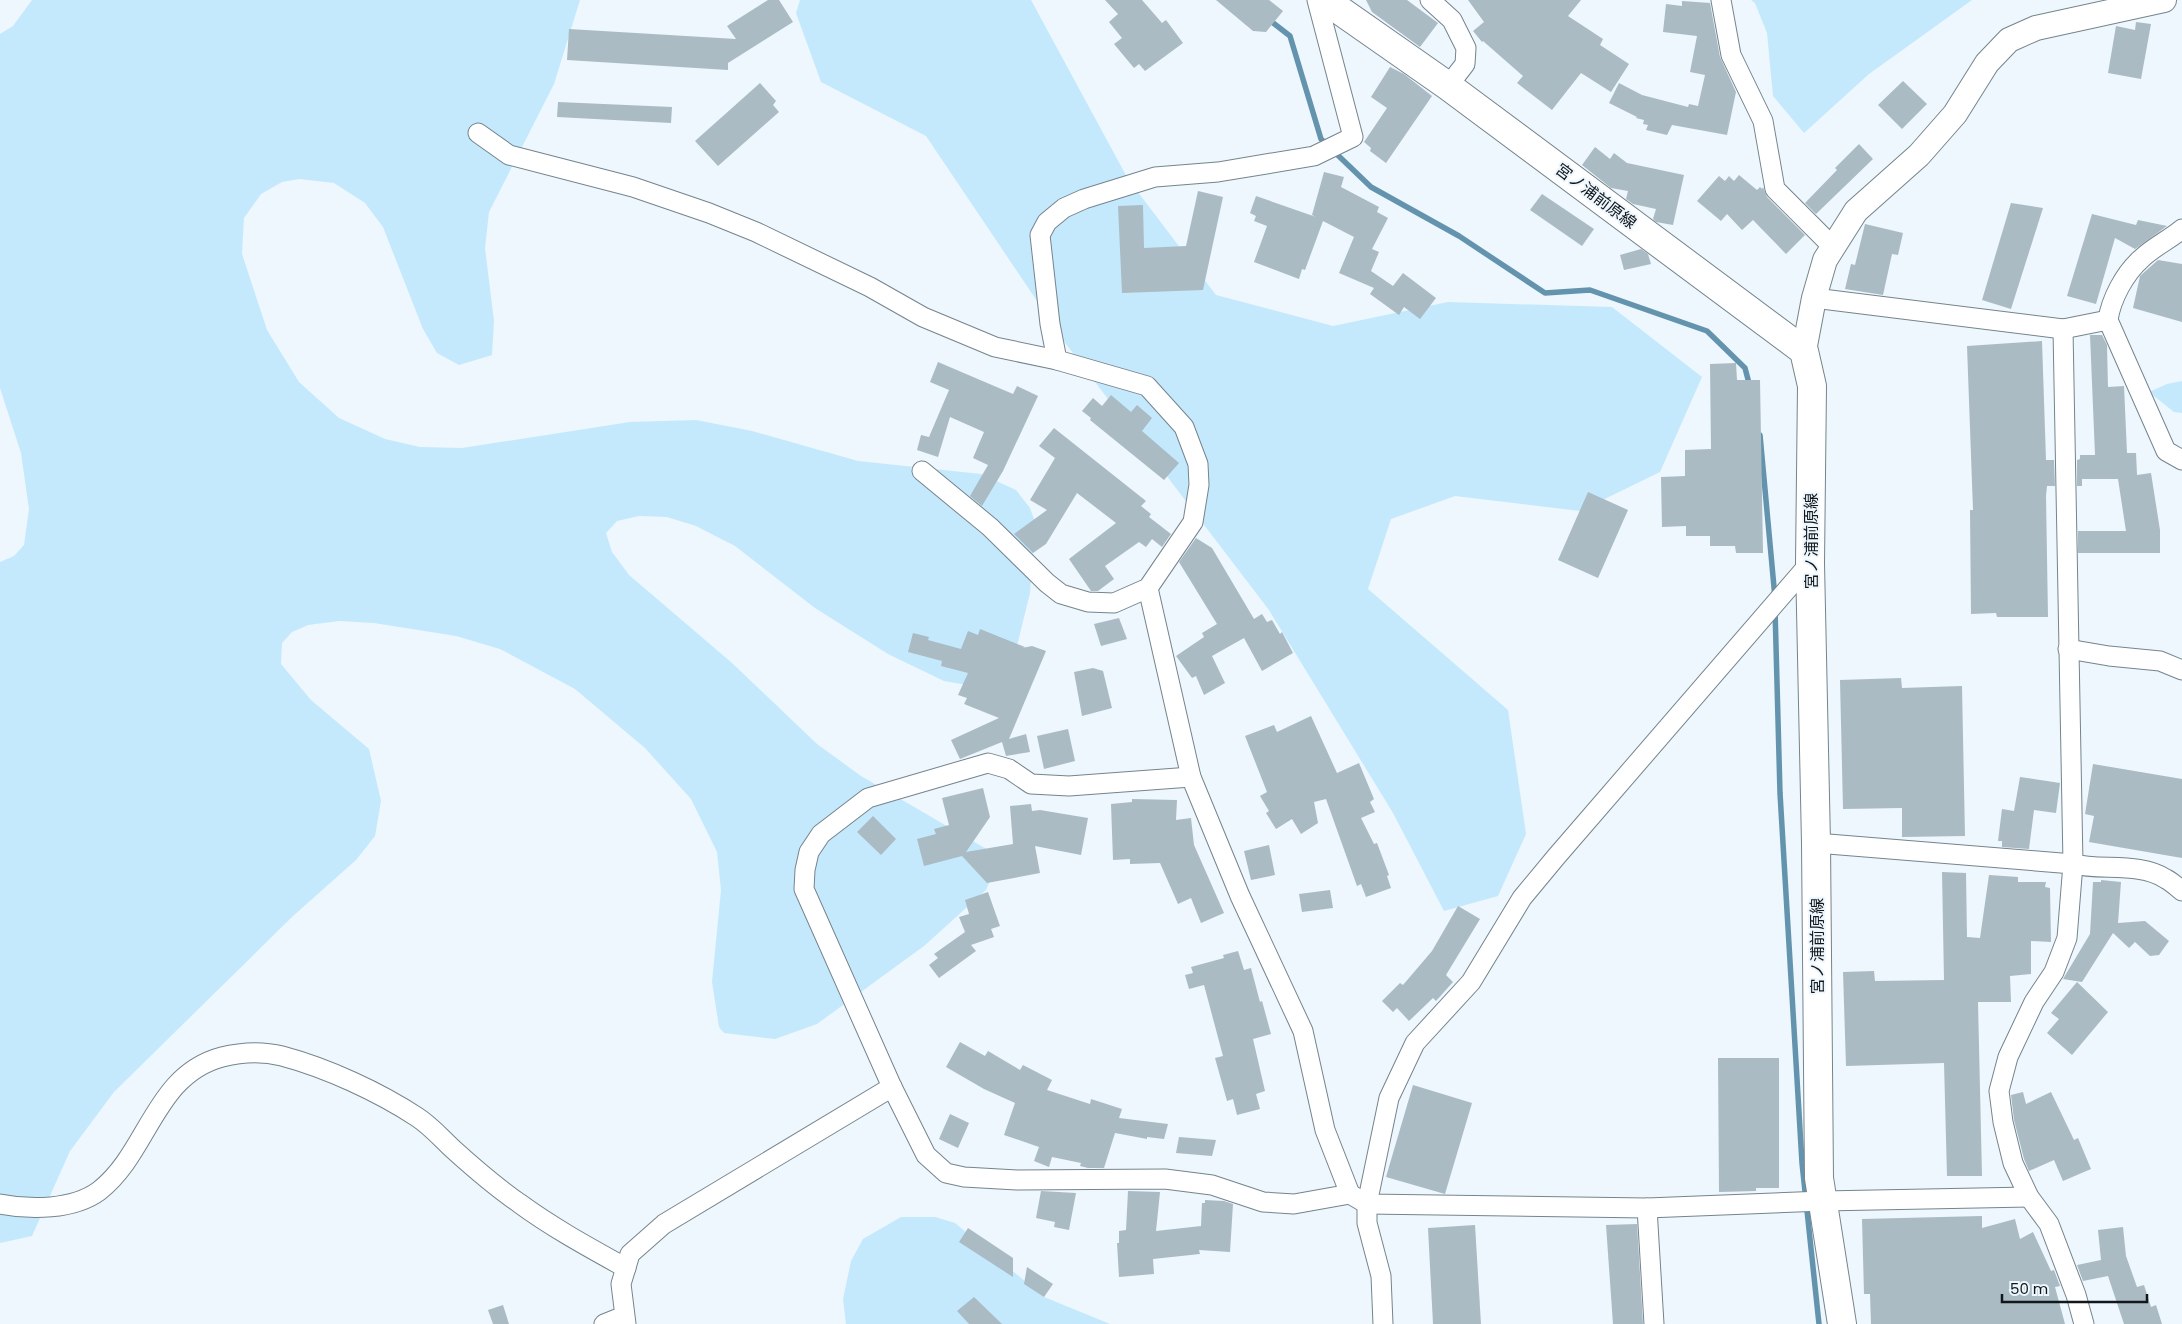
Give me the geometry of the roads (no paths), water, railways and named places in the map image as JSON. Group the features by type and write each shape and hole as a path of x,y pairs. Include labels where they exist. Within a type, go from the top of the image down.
{"main road":[{"name":"宮ノ浦前原線","path":"1325,0 1448,86 1804,351 1812,386 1810,563 1816,844 1819,1178 1842,1324"}],"street":[{"path":"1057,360 1050,324 1040,235 1047,222 1064,208 1084,198 1155,177 1218,172 1314,156 1354,137 1317,0"},
{"path":"1430,0 1452,20 1466,48 1465,64 1448,86"},
{"path":"1720,0 1731,55 1764,121 1775,189 1833,247"},
{"path":"1804,351 1814,298 1825,260 1856,211 1919,156 1956,114 1987,63 2009,40 2036,28 2164,0"},
{"path":"478,134 509,155 633,187 709,213 756,232 870,288 923,317 995,348 1057,360 1147,386 1184,427 1198,464 1199,485 1192,522 1148,588 1114,602 1088,602 1061,594 1046,583 990,528 922,471"},
{"path":"2182,229 2140,259 2110,306 2108,320 2166,451 2182,460"},
{"path":"1814,298 2063,329 2108,320"},
{"path":"2063,329 2073,864 2067,938 2054,972 2034,1002 2008,1057 1999,1091 2003,1122 2013,1163 2029,1197 2049,1224 2076,1295 2084,1324"},
{"path":"1383,1324 1381,1276 1367,1223 1367,1204 1389,1098 1415,1043 1471,982 1522,898 1544,871 1810,563"},
{"path":"1148,588 1191,777 1240,896 1303,1031 1324,1130 1350,1194 1367,1204 1646,1208 1823,1201 2029,1197"},
{"path":"2068,649 2109,656 2160,661 2182,670"},
{"path":"1191,777 1069,786 1031,784 1009,769 988,763 868,798 822,834 809,852 805,870 804,889 892,1087 926,1155 946,1173 964,1177 1017,1180 1165,1179 1212,1185 1263,1202 1294,1204 1350,1194"},
{"path":"1816,844 2073,864 2085,867 2143,870 2165,878 2182,891"},
{"path":"0,1204 21,1208 64,1205 83,1200 100,1190 136,1147 167,1094 176,1084 193,1070 210,1060 249,1052 282,1056 323,1070 373,1092 418,1118 519,1204 574,1239 626,1268"},
{"path":"604,1324 625,1320 621,1284 630,1254 664,1224 892,1087"},
{"path":"1646,1208 1654,1324"}],"waterway":[{"path":"1268,19 1290,36 1321,139 1371,187 1459,236 1545,293 1590,290 1707,331 1745,368 1750,387"},
{"path":"1760,435 1775,598"},
{"path":"1775,609 1780,793 1802,1163 1819,1324"}]}
